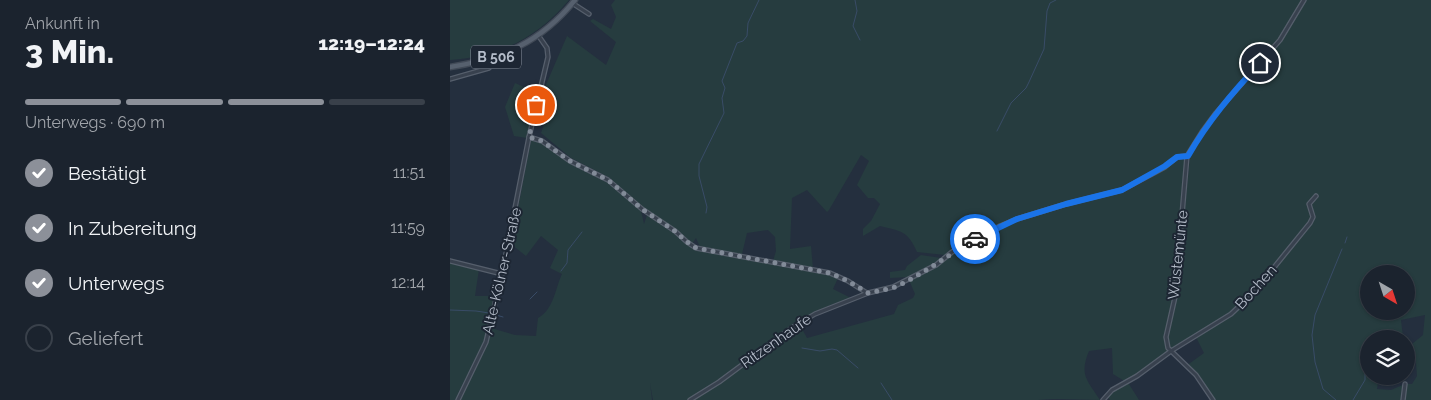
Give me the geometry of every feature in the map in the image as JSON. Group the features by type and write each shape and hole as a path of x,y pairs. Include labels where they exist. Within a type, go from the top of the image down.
{"main road":[{"name":"B 506","path":"450,67 492,58 513,50 552,25 574,2"}],"street":[{"path":"1188,156 1216,113 1280,40 1304,0"},
{"path":"574,2 589,14"},
{"name":"Alte-Kölner-Straße","path":"458,400 486,342 502,274 548,51 538,35"},
{"path":"450,79 489,68 493,63 492,58"},
{"path":"529,137 542,141 570,161 608,180 642,209 696,248 830,273 868,293"},
{"name":"Ritzenhaufe","path":"690,400 720,382 793,327 837,304 868,293 893,287 936,265 952,252 1008,222 1066,204 1122,190 1165,166 1177,157 1188,156"},
{"name":"Wüstemünte","path":"1171,351 1168,348 1166,337 1175,297 1188,156"},
{"name":"Bochen","path":"1171,351 1221,321 1245,301 1310,223 1312,217 1309,206 1311,200 1316,196"},
{"path":"450,261 502,274"},
{"path":"1103,400 1112,390 1137,376 1171,351 1196,375 1213,400"},
{"path":"1403,400 1405,385"}],"green space":[{"path":"450,0 569,0 544,25 516,43 501,50 468,58 450,60"},
{"path":"615,0 1431,0 1431,400 1213,400 1196,375 1186,366 1204,353 1196,337 1171,350 1167,336 1176,297 1190,157 1200,135 1187,153 1176,156 1122,189 1016,217 953,250 955,237 950,252 945,255 917,252 907,236 893,229 880,226 863,236 863,229 871,221 880,204 874,198 868,198 857,185 869,161 861,155 827,212 807,190 792,198 790,249 811,246 813,269 773,261 776,251 775,237 768,230 747,233 742,254 700,247 696,238 690,247 829,274 838,278 833,289 851,298 823,308 811,316 801,327 807,338 894,314 898,305 913,298 915,294 909,280 1002,227 1044,211 1122,192 1152,177 1178,158 1186,159 1175,297 1166,337 1171,351 1127,381 1139,400 1110,400 1107,396 1126,382 1113,374 1112,348 1089,351 1086,359 1086,377 1100,400 653,400 650,383 652,400 460,400 488,344 491,328 515,335 536,336 538,318 551,304 562,274 550,268 558,250 541,236 526,256 511,244 531,141 533,139 542,142 570,162 607,181 641,211 644,224 648,212 642,209 610,178 571,158 541,133 549,110 539,106 567,36 606,65 616,42 590,21 593,19 611,29 616,17 611,5","holes":["1360,265 1415,265 1415,317 1425,315 1423,335 1415,342 1417,376 1415,385 1403,385 1391,390 1377,389 1378,385 1360,385 1360,330 1402,330 1401,320 1360,320"]},
{"path":"515,83 537,93 527,138 514,136 505,107"},
{"path":"921,255 941,258 936,264 909,277 890,278 890,272 905,270 907,266"},
{"path":"450,262 479,269 475,296 494,296 484,341 455,400 450,400"}],"waterway":[{"path":"706,213 707,207 699,176 699,164 724,113 722,98 725,88 722,81 737,43 743,41 747,36 748,23 759,0"},
{"path":"855,0 857,11 853,26 860,40"},
{"path":"997,131 1011,103 1026,88 1044,49 1047,11 1050,3 1056,0"},
{"path":"561,271 567,263 568,250 582,232"},
{"path":"1345,243 1347,237"},
{"path":"1336,400 1323,389 1315,362 1312,335 1315,315 1342,249"},
{"path":"530,299 537,292"},
{"path":"450,310 489,313"},
{"path":"496,315 503,317"},
{"path":"802,348 820,351 837,350 858,368"},
{"path":"881,383 892,400"},
{"path":"1353,400 1362,385"}],"way so far":[{"path":"536,105 529,137 542,141 570,161 608,180 642,209 696,248 830,273 868,293 893,287 936,265 946,256 975,239"}],"route":[{"path":"975,239 1017,219 1122,190 1165,166 1177,157 1188,156 1216,113 1260,63"}]}
